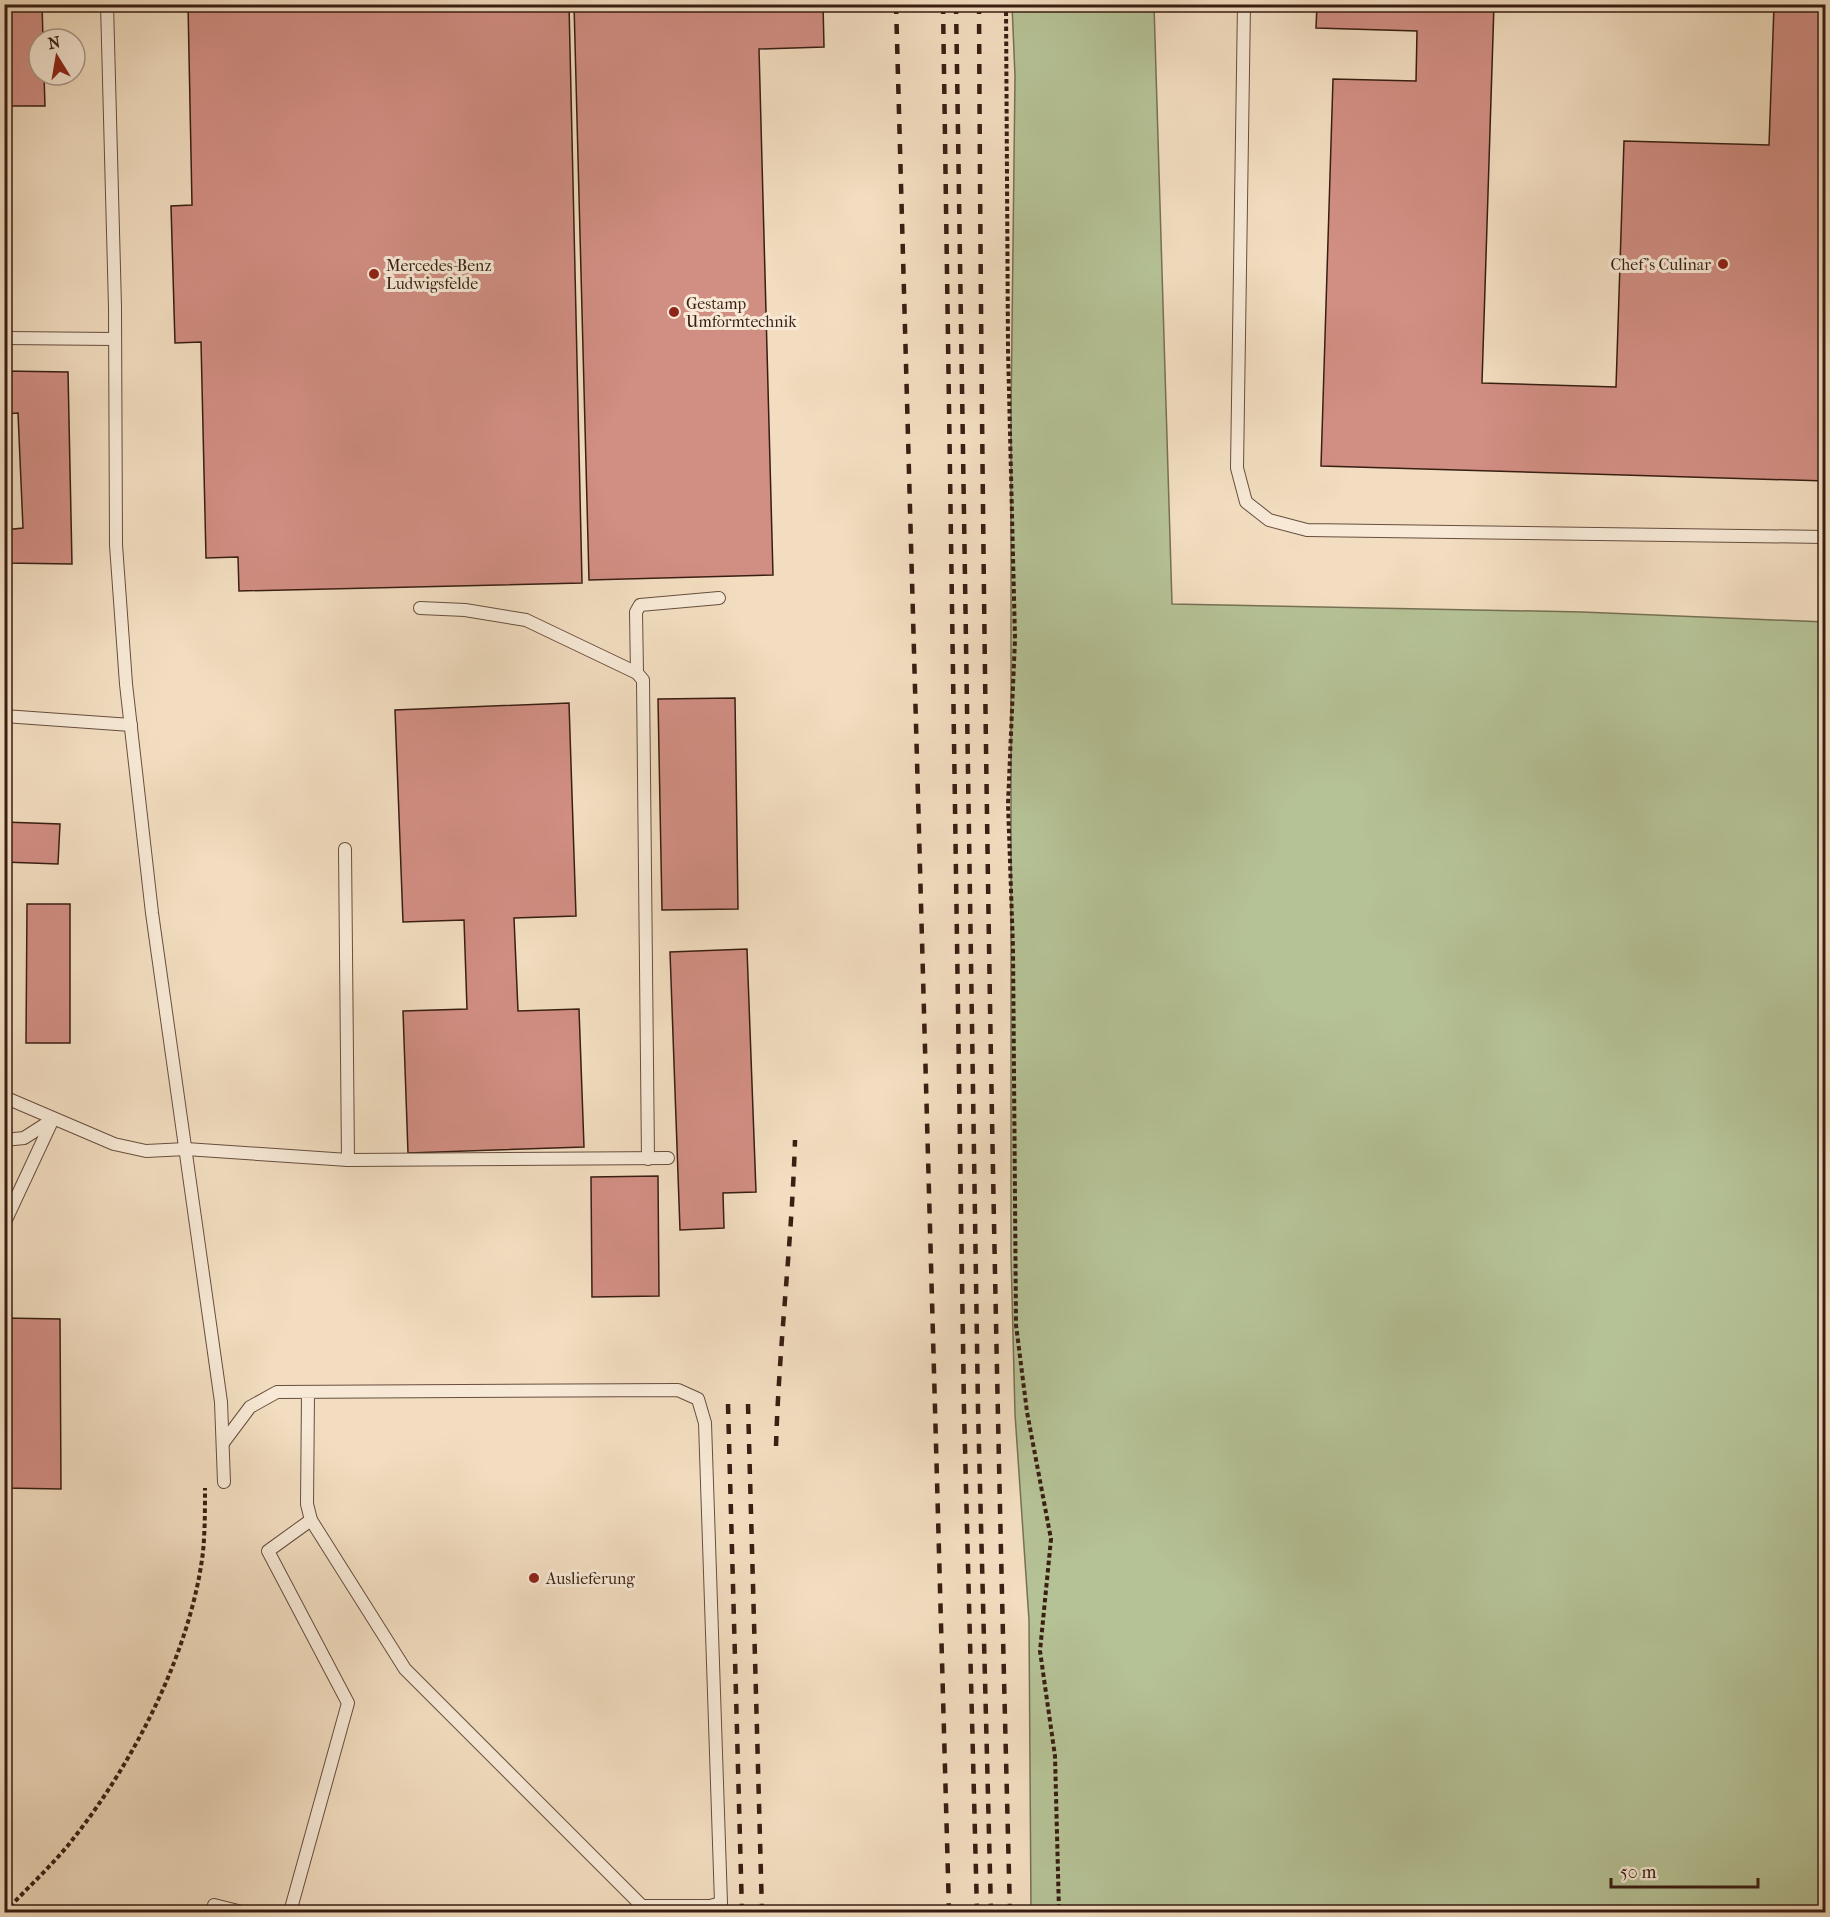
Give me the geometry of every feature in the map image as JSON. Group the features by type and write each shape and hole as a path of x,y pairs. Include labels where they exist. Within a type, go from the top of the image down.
{"lane":[{"path":"107,4 115,339 116,544 130,725 152,913 221,1402 224,1482"},
{"path":"1244,4 1237,468 1246,501 1269,520 1307,530 1826,537"},
{"path":"4,338 115,339"},
{"path":"648,1159 644,687 637,673 636,612 640,604 718,598"},
{"path":"420,608 465,610 526,620 637,673"},
{"path":"4,716 130,725"},
{"path":"345,849 348,1160"},
{"path":"4,1097 114,1144 146,1151 186,1149 348,1160 668,1158"},
{"path":"4,1140 24,1138 53,1119"},
{"path":"4,1224 53,1119"},
{"path":"223,1443 250,1407 277,1392 678,1390 698,1399 705,1423 720,1903 710,1906 642,1906 405,1669 311,1520 307,1504 308,1393"},
{"path":"290,1912 348,1703 268,1551 311,1520"},
{"path":"214,1905 242,1912"}],"path":[{"path":"1006,4 1008,350 1015,639 1008,804 1016,1324 1027,1412 1052,1539 1040,1651 1055,1756 1059,1912"},
{"path":"5,1912 72,1841 116,1779 153,1715 183,1632 199,1572 203,1550 205,1488"}],"green space":[{"path":"1012,5 1154,5 1172,604 1582,612 1825,622 1825,1912 1031,1912 1029,1620 1015,1414 1011,1255 1011,416 1015,76"}],"building":[{"path":"4,4 42,4 43,27 27,27 27,87 44,87 45,106 4,106"},
{"name":"Mercedes-Benz Ludwigsfelde","path":"188,4 569,4 582,583 239,591 238,557 206,558 201,342 175,343 171,206 192,205"},
{"name":"Gestamp Umformtechnik","path":"574,4 823,4 824,47 759,49 773,575 589,580"},
{"name":"Chef's Culinar","path":"1317,4 1494,4 1482,383 1616,387 1624,141 1769,145 1774,6 1826,8 1826,481 1321,466 1333,79 1416,81 1417,31 1316,28"},
{"path":"4,371 68,372 72,564 4,563 4,530 23,528 18,413 4,414"},
{"path":"735,698 738,909 662,910 658,699"},
{"path":"569,703 576,916 514,918 518,1011 579,1009 584,1147 408,1153 403,1011 467,1009 464,920 403,922 395,710"},
{"path":"4,822 60,824 58,864 4,862"},
{"path":"27,904 70,904 70,1043 26,1043"},
{"path":"747,949 756,1192 723,1193 724,1228 680,1230 670,952"},
{"path":"658,1176 659,1296 592,1297 591,1177"},
{"path":"4,1318 60,1319 61,1489 4,1488"}],"railway":[{"path":"896,4 949,1912"},
{"path":"943,4 964,1409 977,1912"},
{"path":"956,4 978,1408 991,1912"},
{"path":"979,4 989,959 1010,1912"},
{"path":"776,1446 795,1140"},
{"path":"728,1404 742,1912"},
{"path":"748,1404 762,1912"}],"place":[{"name":"Chef's Culinar","path":"1723,264"},
{"name":"Mercedes-Benz Ludwigsfelde","path":"374,274"},
{"name":"Gestamp Umformtechnik","path":"674,312"},
{"name":"Auslieferung","path":"534,1578"}]}
